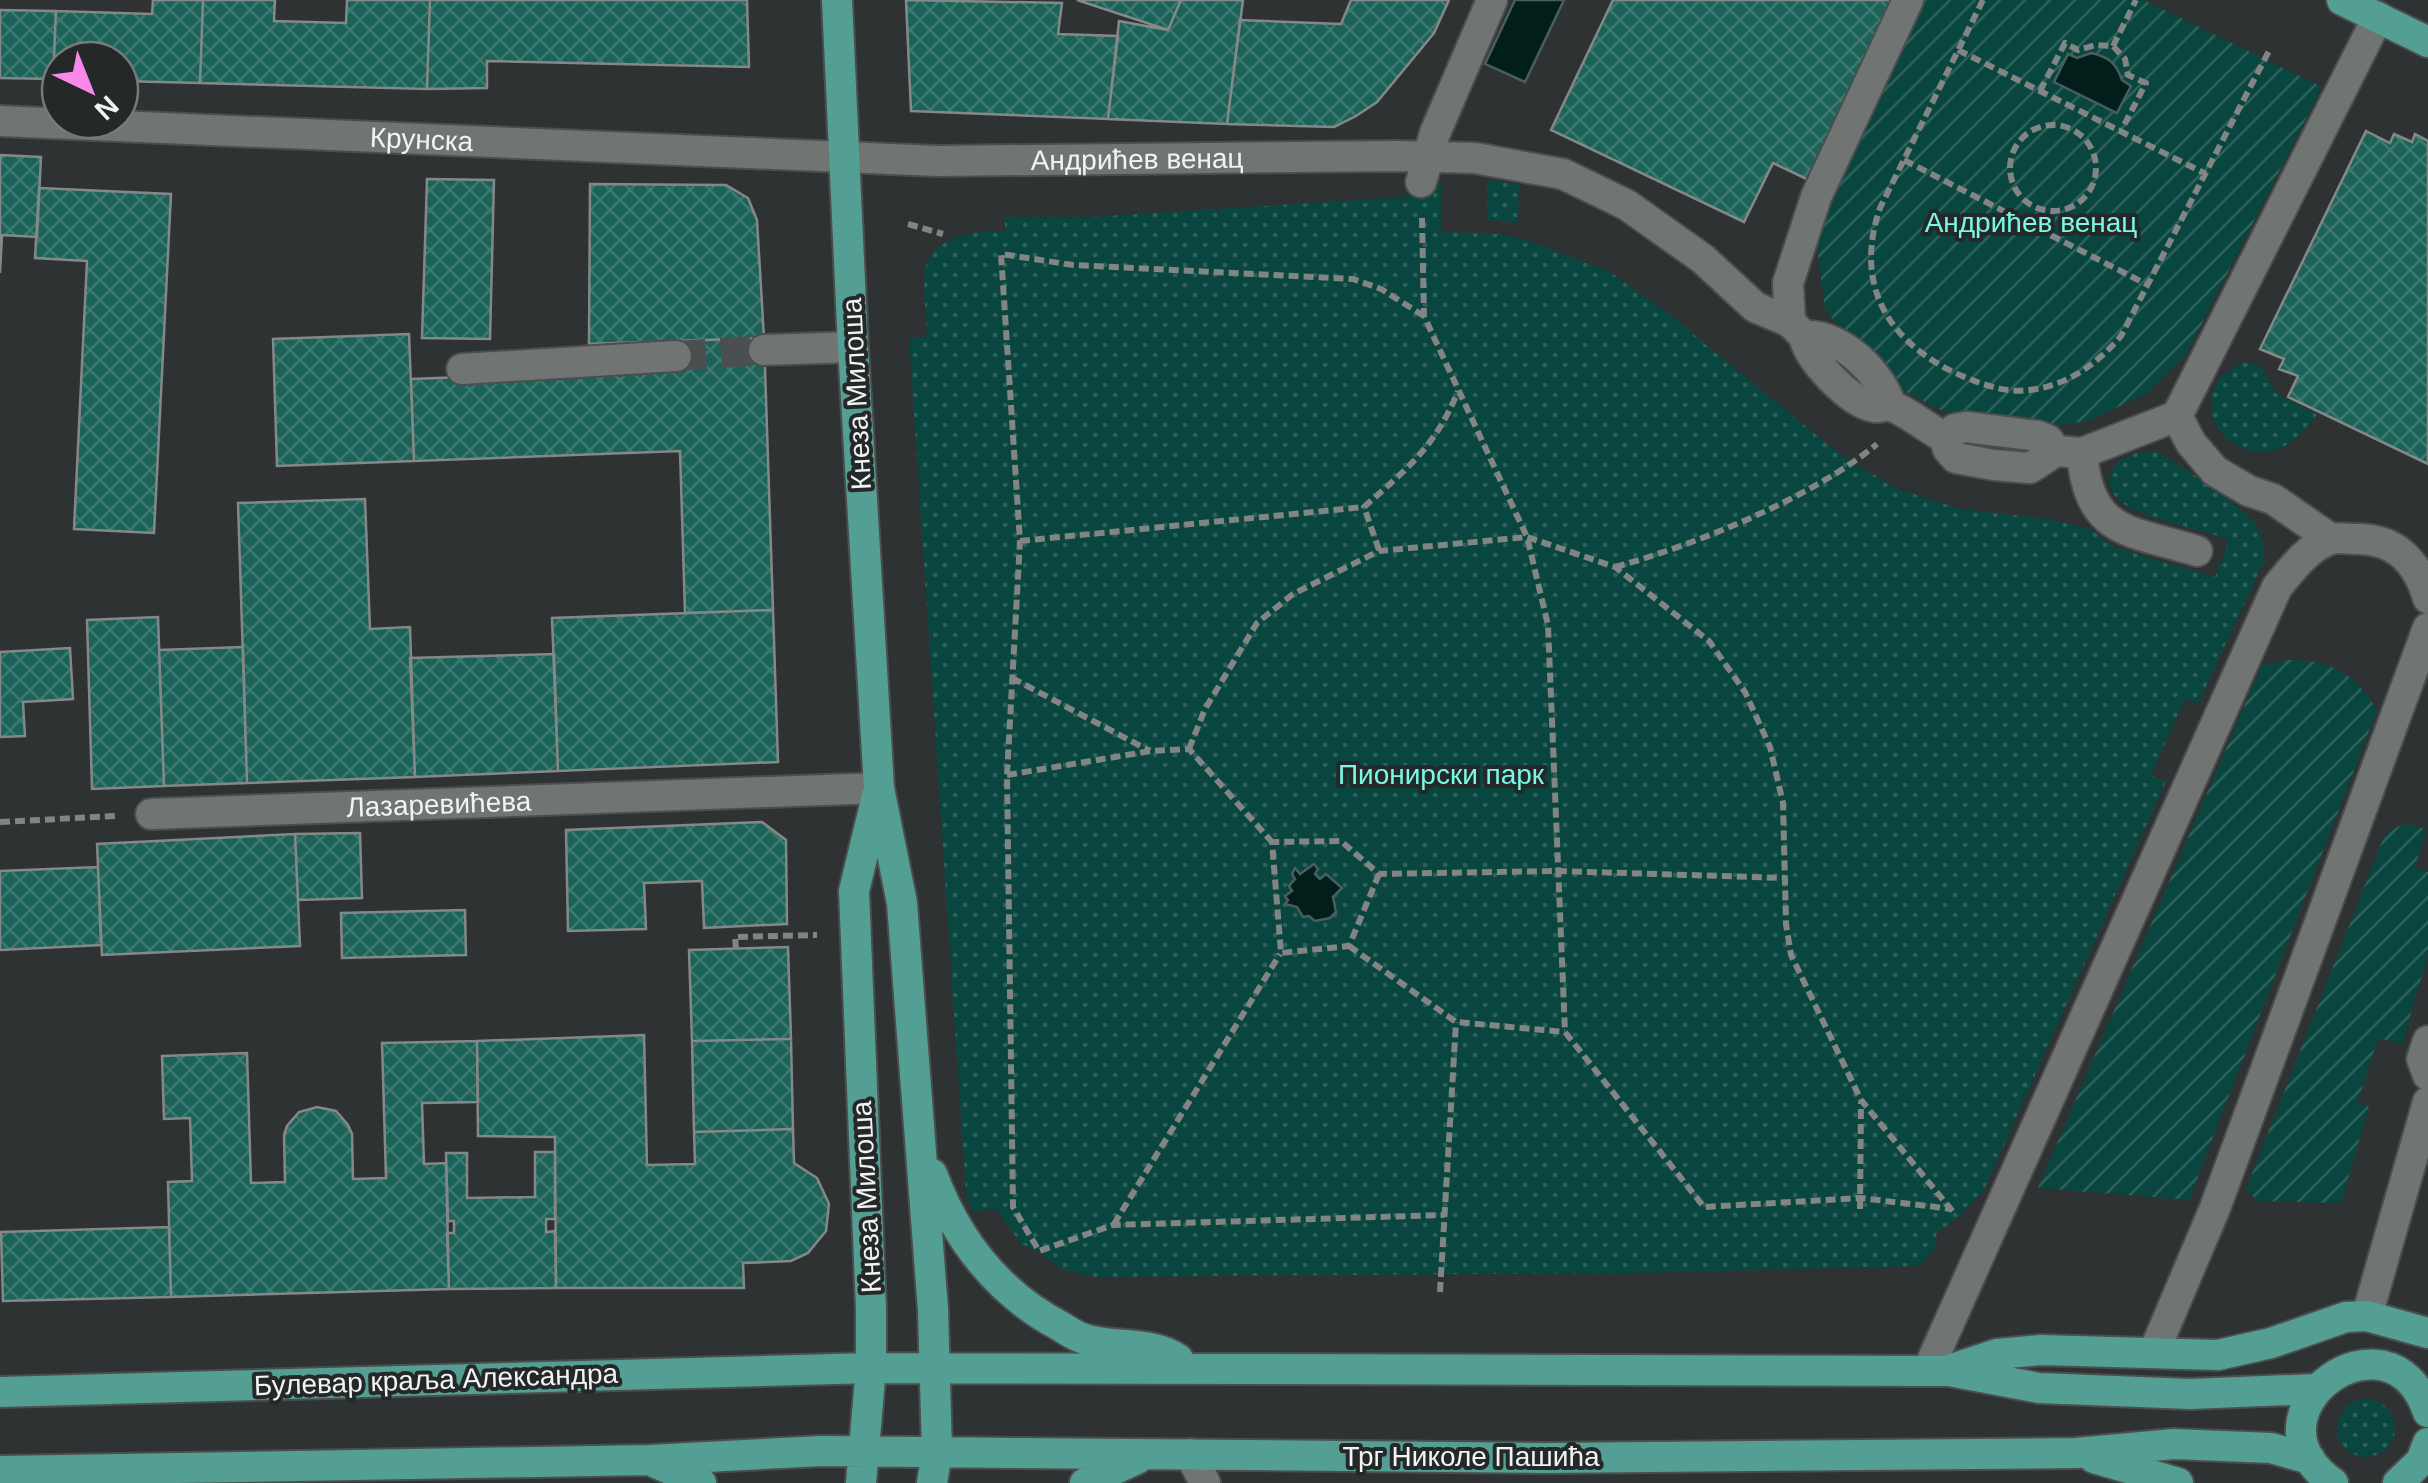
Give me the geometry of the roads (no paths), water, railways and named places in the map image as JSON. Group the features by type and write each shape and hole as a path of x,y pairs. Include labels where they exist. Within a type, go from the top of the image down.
{"main road":[{"name":"Кнеза Милоша","path":"838,0 853,347 879,788 902,903 933,1310 937,1452 932,1483"},
{"path":"2342,0 2428,42"},
{"name":"Кнеза Милоша","path":"861,1483 871,1368 854,891 879,788"},
{"path":"921,1146 942,1202 984,1266 1006,1289 1038,1315 1086,1340 1164,1350 1188,1368"},
{"path":"1938,1371 2012,1353 2218,1355 2271,1342 2326,1322 2367,1316 2428,1333"},
{"path":"2332,1483 2310,1459 2301,1430 2308,1402 2332,1374 2352,1366 2374,1364 2394,1371 2412,1384 2427,1405"},
{"path":"871,1368 1938,1371 2039,1388 2190,1394 2316,1389"},
{"name":"Булевар краља Александра","path":"0,1392 871,1368"},
{"path":"2398,1483 2421,1461 2428,1443"},
{"name":"Трг Николе Пашића","path":"865,1452 1546,1458 2076,1453 2174,1444 2270,1448 2310,1459"},
{"path":"0,1471 648,1460 865,1452"},
{"name":"Трг Николе Пашића","path":"2076,1453 2178,1483"},
{"path":"1085,1483 1150,1454"},
{"path":"648,1460 701,1483"}],"street":[{"path":"1424,169 1492,0"},
{"path":"1797,329 1788,284 1816,197 1908,0"},
{"path":"2197,551 2121,527 2106,518 2093,505 2069,452 2177,416 2378,18"},
{"name":"Крунска","path":"0,121 846,156"},
{"name":"Андрићев венац","path":"846,156 937,161 1396,156 1424,169 1502,162 1562,174 1588,184 1670,232 1755,307 1797,329 1832,338 1878,379 1900,412 1945,438 1956,458 2030,468 2069,452"},
{"path":"764,350 853,347"},
{"path":"462,369 676,356"},
{"path":"2177,416 2191,443 2215,471 2249,491 2273,499 2331,539"},
{"path":"1938,1371 2278,587 2300,561 2331,539 2370,538 2398,550 2420,572 2428,598"},
{"path":"2154,1352 2215,1208 2428,628"},
{"name":"Лазаревићева","path":"151,814 879,788"},
{"path":"2428,1041 2422,1059 2428,1074"},
{"path":"2367,1316 2428,1102"},
{"path":"1190,1454 1206,1483"}],"tunnel":[{"path":"676,356 764,350"}],"park label":[{"name":"Пионирски парк","path":"1441,774"}]}
